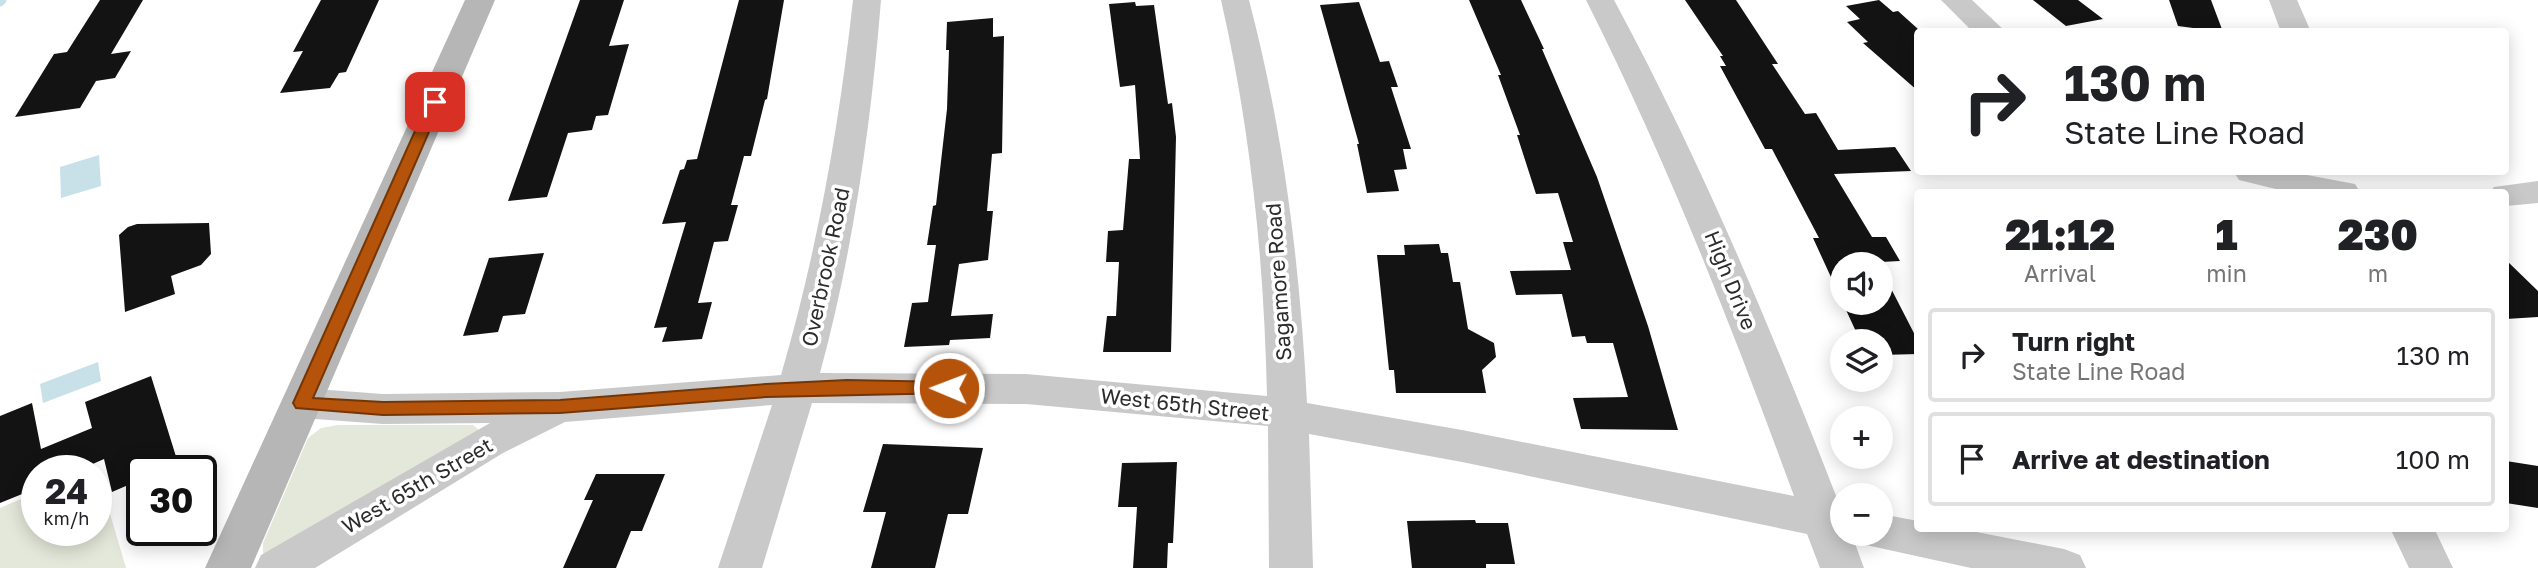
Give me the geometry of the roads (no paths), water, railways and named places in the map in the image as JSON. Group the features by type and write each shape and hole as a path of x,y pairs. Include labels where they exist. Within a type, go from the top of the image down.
{"main road":[{"path":"228,568 480,0"}],"street":[{"name":"Overbrook Road","path":"740,568 807,353 842,186 854,115 867,0"},
{"name":"Sagamore Road","path":"1235,0 1265,136 1276,225 1291,568"},
{"name":"High Drive","path":"1600,0 1640,74 1714,235 1830,515"},
{"path":"1955,0 1986,28"},
{"path":"2283,0 2294,28"},
{"path":"2266,175 2320,186"},
{"path":"2509,195 2538,192"},
{"name":"West 65th Street","path":"302,403 383,409 560,407 847,387 1026,389 1246,407 1462,446 1830,521"},
{"name":"West 65th Street","path":"277,568 488,442 560,407"},
{"path":"2414,532 2431,568"},
{"path":"1893,534 2064,568"},
{"name":"High Drive","path":"1838,546 1842,568"}],"water":[{"path":"99,155 101,186 61,198 60,167"},
{"path":"98,362 101,381 43,403 40,384"}]}
